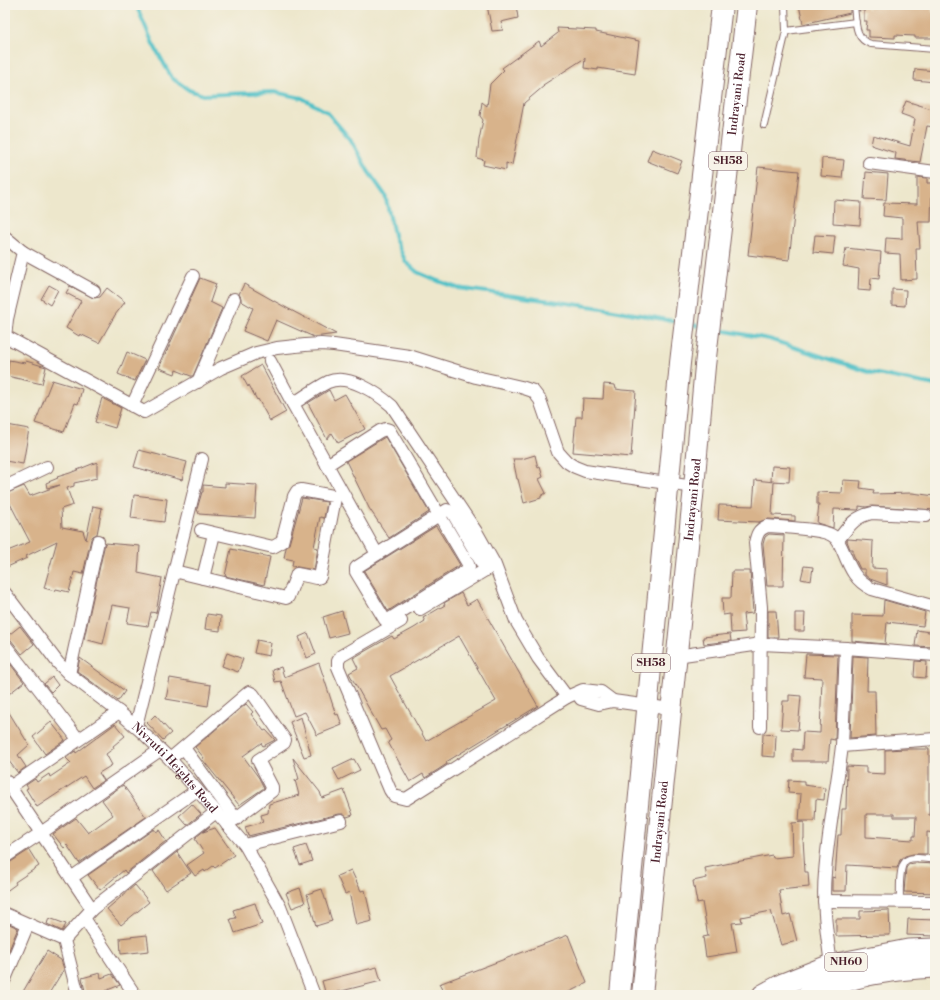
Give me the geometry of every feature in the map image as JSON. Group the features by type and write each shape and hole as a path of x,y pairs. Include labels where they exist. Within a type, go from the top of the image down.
{"highway":[{"name":"NH60","path":"763,995 783,984 831,965 908,950 935,949"},
{"name":"NH60","path":"808,995 872,974 935,967"}],"main road":[{"name":"Indrayani Road","path":"620,995 685,323 722,5"},
{"name":"Indrayani Road","path":"642,995 710,317 747,5"}],"street":[{"path":"869,163 935,172"},
{"path":"5,237 23,252 94,291"},
{"path":"23,252 6,318 5,337 144,412 238,360 256,353 277,348 321,344 388,353 409,356 476,377 520,386 533,391 540,400 558,452 567,462 575,467 585,471 694,487"},
{"path":"132,406 193,276"},
{"path":"198,382 234,299"},
{"path":"270,361 377,554"},
{"path":"293,404 328,382 337,380 365,386 383,398 392,406 478,533 490,567 516,621 538,658 572,695 599,704 613,701 671,709"},
{"path":"327,465 380,431 386,429 389,430 439,515 468,564 468,569 386,620 383,619 355,570 357,567 377,554 439,515 447,510 452,512 490,567"},
{"path":"136,726 202,459"},
{"path":"5,487 47,467"},
{"path":"174,571 286,598 288,597 297,574 317,578 320,576 335,498 333,496 301,490 298,491 294,496 282,542 276,546 269,547 201,530"},
{"path":"838,540 850,524 857,518 864,515 872,513 926,516"},
{"path":"760,727 761,607 755,543 757,534 761,528 767,526 822,532 832,535 838,540 855,577 862,585 935,607"},
{"path":"203,578 214,534"},
{"path":"69,674 98,541"},
{"path":"490,567 341,656 338,661 338,667 390,790 394,796 406,799 572,695"},
{"name":"Nivrutti Heights Road","path":"5,593 58,663 69,674 136,726 170,760 216,812 88,913 64,940"},
{"path":"676,656 761,644 846,648 935,656"},
{"path":"5,645 78,739"},
{"path":"831,965 824,901 825,873 842,746 846,648"},
{"path":"170,760 249,692 253,694 285,740 284,743 258,760 272,787 272,791 231,822"},
{"path":"119,712 7,784 71,878 88,913 136,995"},
{"path":"842,746 935,739"},
{"path":"184,748 231,822 280,907 314,995"},
{"path":"5,857 160,750"},
{"path":"71,878 197,790"},
{"path":"216,812 231,822"},
{"path":"244,845 341,821"},
{"path":"824,901 935,902"},
{"path":"5,914 64,940 78,995"},
{"path":"5,979 28,924"}],"lane":[{"path":"764,125 786,31 785,5"},
{"path":"854,5 858,34 864,42 872,44 935,49"},
{"path":"786,31 856,22"},
{"path":"900,902 901,870 903,863 906,860 914,859 935,860"}],"building":[{"path":"487,5 516,5 518,18 501,22 503,30 492,31"},
{"path":"799,5 850,5 850,13 803,24"},
{"path":"859,5 866,5 868,9 868,5 932,5 932,12 935,12 935,38 915,38 915,36 895,35 895,38 869,37 869,30 866,30 867,21 864,21 864,10 859,11"},
{"path":"557,28 596,30 596,32 639,41 635,74 598,68 598,70 584,68 585,58 543,85 544,86 524,103 512,165 506,163 506,170 483,165 484,160 477,158 483,120 480,116 482,102 487,106 490,84 504,70 502,68 539,41 541,46 558,33"},
{"path":"915,69 935,71 935,82 914,80"},
{"path":"906,101 935,110 935,127 927,126 920,162 895,159 896,153 871,145 873,135 910,146 915,119 901,114"},
{"path":"652,149 682,161 677,173 647,161"},
{"path":"822,158 844,160 842,178 821,176"},
{"path":"758,167 799,171 789,260 748,255"},
{"path":"866,172 888,174 886,200 864,199"},
{"path":"917,177 927,178 927,183 932,183 931,222 918,222 920,248 916,248 917,279 901,280 900,254 885,253 886,238 902,239 902,218 883,216 884,203 917,204"},
{"path":"834,200 861,202 860,225 833,223"},
{"path":"815,235 835,236 833,254 813,252"},
{"path":"846,248 881,252 879,279 871,278 870,291 858,290 859,269 843,266"},
{"path":"200,278 216,284 210,302 222,308 193,376 176,370 175,374 159,368"},
{"path":"244,284 336,334 314,337 276,320 267,341 243,331 253,308 241,301 239,294"},
{"path":"49,285 58,290 50,305 41,299"},
{"path":"70,286 94,298 100,297 107,288 125,302 115,315 99,343 80,334 79,336 66,328 81,301 66,293"},
{"path":"892,289 906,290 905,306 892,305"},
{"path":"127,352 145,360 135,381 118,374"},
{"path":"9,360 25,363 26,361 46,367 42,384 7,376"},
{"path":"261,365 286,412 270,421 258,399 257,400 242,376"},
{"path":"52,380 82,389 78,404 75,403 64,432 35,423"},
{"path":"604,384 615,385 616,389 636,391 631,457 573,452 576,417 582,417 583,398 603,399"},
{"path":"329,390 334,400 345,394 365,429 338,443 332,433 327,439 308,403"},
{"path":"102,398 121,408 115,428 95,422"},
{"path":"7,425 29,429 23,464 5,461"},
{"path":"385,437 429,512 389,538 369,508 346,461"},
{"path":"139,450 187,462 182,480 134,467"},
{"path":"535,455 538,468 540,467 543,477 539,479 546,493 541,496 541,498 524,503 513,459 522,459"},
{"path":"97,462 97,478 74,483 74,486 67,488 73,505 61,509 62,527 83,531 86,540 93,506 102,508 97,534 91,539 83,574 74,572 69,592 56,589 55,591 44,588 57,541 26,556 27,558 5,568 5,552 30,542 5,494 24,486 30,496 60,485 47,488 46,483 58,478 57,477"},
{"path":"772,466 790,467 789,482 771,481"},
{"path":"755,480 774,482 772,515 795,516 795,521 768,519 759,522 718,520 719,505 753,506"},
{"path":"843,480 861,481 860,488 874,490 873,494 912,493 935,496 935,510 859,506 858,510 834,509 833,528 817,523 819,504 817,504 817,492 842,493"},
{"path":"225,483 257,485 255,518 199,514 197,509 203,492 203,485 225,487"},
{"path":"134,495 167,499 164,522 131,518"},
{"path":"302,498 327,502 324,518 320,517 314,547 318,548 314,570 292,566 293,560 284,558"},
{"path":"436,526 460,565 388,611 364,571"},
{"path":"769,534 784,535 783,586 767,586 763,544 765,537"},
{"path":"848,539 873,541 872,568 887,569 887,585 870,579 865,575 865,569 860,569 853,554 853,549 850,549 847,541"},
{"path":"105,543 140,546 138,573 162,578 156,613 151,612 148,626 127,623 130,608 112,605 103,644 84,639"},
{"path":"231,549 270,557 264,585 225,576"},
{"path":"804,566 813,567 811,581 801,579"},
{"path":"732,571 750,571 753,613 743,614 745,632 731,633 730,614 723,615 722,598 731,598"},
{"path":"461,593 467,605 477,599 538,706 446,762 447,764 425,778 423,774 410,782 388,742 391,740 385,729 381,730 349,673 358,668 353,658 392,636 394,639 414,628 425,621 423,618 445,605 444,603","holes":["459,636 496,701 426,741 390,676"]},
{"path":"884,600 925,612 923,626 887,622 885,644 852,641 852,615 883,616"},
{"path":"342,611 348,633 329,638 323,617"},
{"path":"768,611 776,611 778,637 768,637"},
{"path":"795,613 805,613 804,631 795,631"},
{"path":"207,614 221,616 220,631 205,629"},
{"path":"20,626 34,644 22,654 11,640 5,638"},
{"path":"917,630 935,633 935,647 915,646"},
{"path":"308,633 316,654 307,658 299,637"},
{"path":"730,634 731,641 704,644 703,637"},
{"path":"257,640 271,643 269,656 254,653"},
{"path":"227,653 243,659 238,672 222,666"},
{"path":"806,654 838,655 835,740 830,739 828,761 793,761 793,749 802,750 803,732 820,733 822,678 804,677"},
{"path":"853,656 868,657 867,691 875,691 876,736 850,738"},
{"path":"5,657 24,682 5,697"},
{"path":"80,658 125,691 118,701 77,671"},
{"path":"915,661 927,662 926,678 914,677"},
{"path":"319,663 336,715 338,714 342,725 317,735 305,712 294,716 281,681 275,682 272,670 281,667 284,677"},
{"path":"52,677 58,685 51,692 44,684"},
{"path":"170,678 211,685 208,706 166,699"},
{"path":"789,695 801,696 798,730 781,729 783,701 789,701"},
{"path":"246,704 253,712 251,714 264,731 266,730 275,740 263,746 261,743 243,756 259,778 264,788 239,805 202,759 204,758 195,747"},
{"path":"5,706 29,745 18,755 26,767 18,773 5,756"},
{"path":"155,715 171,733 163,740 147,723"},
{"path":"301,717 311,755 304,757 290,722"},
{"path":"51,722 65,740 45,754 33,737"},
{"path":"115,724 125,736 106,754 112,765 99,773 104,780 92,788 84,776 37,807 26,789 28,788 26,785 35,779 37,782 49,774 50,777 71,763 66,758 75,751 76,753"},
{"path":"763,734 776,735 775,757 762,756"},
{"path":"929,749 929,815 935,815 935,833 927,832 927,854 913,854 905,856 900,860 897,868 847,865 846,891 832,891 832,877 835,878 838,835 841,835 842,809 846,809 847,766 866,767 866,773 885,774 885,750","holes":["866,814 894,814 894,817 916,817 915,836 913,836 913,840 866,837"]},
{"path":"293,758 320,792 322,798 344,790 353,815 347,817 343,814 339,814 248,836 245,827 263,822 261,815 268,813 269,804 299,795 295,780 299,779"},
{"path":"354,759 360,770 339,780 333,769"},
{"path":"789,780 804,781 804,785 825,788 824,800 816,799 815,821 799,821 801,794 788,793"},
{"path":"123,785 146,817 79,863 67,845 64,848 53,834 76,818 88,833 113,815 102,800"},
{"path":"192,804 201,814 187,825 179,816"},
{"path":"804,822 803,839 805,872 808,872 809,887 779,890 783,916 790,914 797,941 781,945 771,911 741,917 742,922 732,923 737,952 706,957 703,937 708,936 702,902 697,903 693,881 707,878 705,868 772,855 773,858 793,856 792,823"},
{"path":"210,826 203,832 215,828 234,855 215,868 213,866 205,872 204,870 195,876 187,865 204,853 195,839 197,838 196,837"},
{"path":"154,829 156,832 159,830 166,841 126,873 124,870 100,890 88,875"},
{"path":"306,845 312,861 300,865 294,849"},
{"path":"29,850 39,866 15,882 16,884 5,892 5,864"},
{"path":"177,852 191,873 166,890 153,871"},
{"path":"909,864 935,864 935,893 904,892 906,868"},
{"path":"351,870 361,891 365,890 372,921 356,925 349,892 345,894 337,876"},
{"path":"135,885 149,902 121,925 107,909"},
{"path":"300,888 305,903 292,908 286,893"},
{"path":"322,889 332,921 316,926 307,894"},
{"path":"255,903 262,924 235,933 230,919 236,918 233,910"},
{"path":"889,910 890,935 836,936 836,919 860,919 860,911"},
{"path":"49,918 66,924 62,931 47,924"},
{"path":"908,919 935,920 935,936 907,935"},
{"path":"5,922 18,928 5,960"},
{"path":"147,935 149,951 121,954 120,938"},
{"path":"568,935 587,983 563,995 445,995 439,984"},
{"path":"47,951 61,960 64,969 48,995 21,995"},
{"path":"377,967 381,981 326,995 322,981"},
{"path":"100,973 101,978 112,974 120,985 105,991 106,995 86,995 82,978"}],"waterway":[{"path":"136,5 153,44 172,78 189,90 203,95 274,92 302,98 327,112 351,140 368,171 385,195 395,239 406,262 417,272 458,288 602,308 679,322"},
{"path":"689,324 704,327"},
{"path":"715,329 769,339 872,373 935,385"}]}
